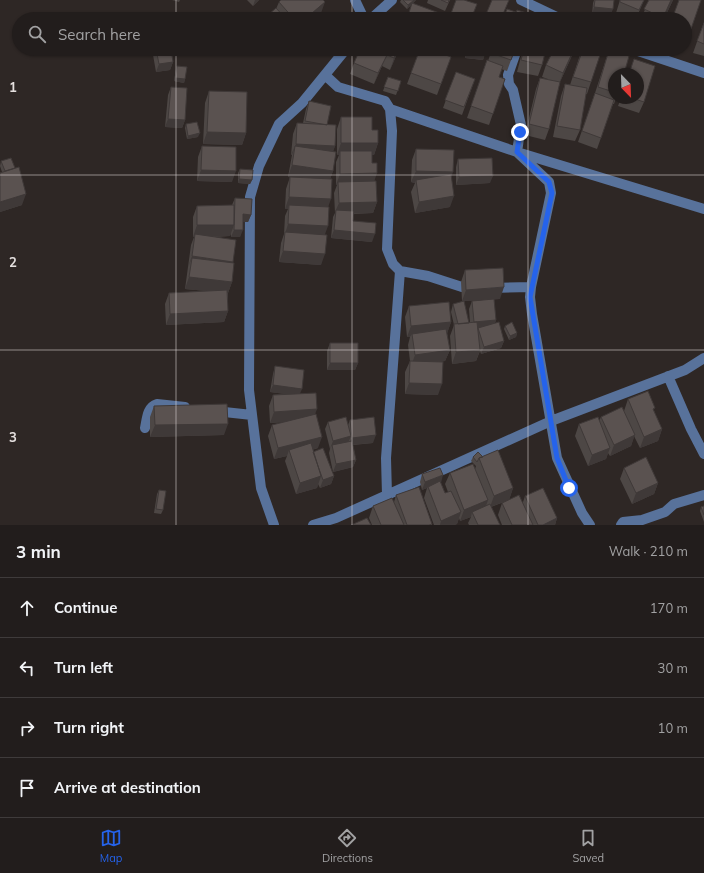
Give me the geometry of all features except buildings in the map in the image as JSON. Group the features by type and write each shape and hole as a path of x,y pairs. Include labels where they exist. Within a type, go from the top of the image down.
{"street":[{"path":"355,0 361,12"},
{"path":"379,12 392,0"},
{"path":"521,0 534,12"},
{"path":"274,525 261,488 249,390 250,197 259,166 280,124 302,103 340,56"},
{"path":"515,56 508,75 521,125 517,152"},
{"path":"653,56 704,73"},
{"path":"325,75 338,87 384,102 390,109 517,152 704,209"},
{"path":"390,109 392,131 387,249 393,264 400,271 428,276 462,287 531,287"},
{"path":"517,152 549,182 552,193 530,297 557,458 582,513 590,525"},
{"path":"387,495 386,458 400,271"},
{"path":"312,525 336,518 550,421 685,370 704,358"},
{"path":"668,376 691,429 704,454"},
{"path":"145,428 149,409 152,405 157,404 194,408"},
{"path":"208,410 252,416"},
{"path":"621,525 623,522 642,520 665,512 674,504 704,495"}],"route":[{"path":"520,132 517,143 517,152 549,182 552,193 532,280 530,297 557,458 569,488"}]}
